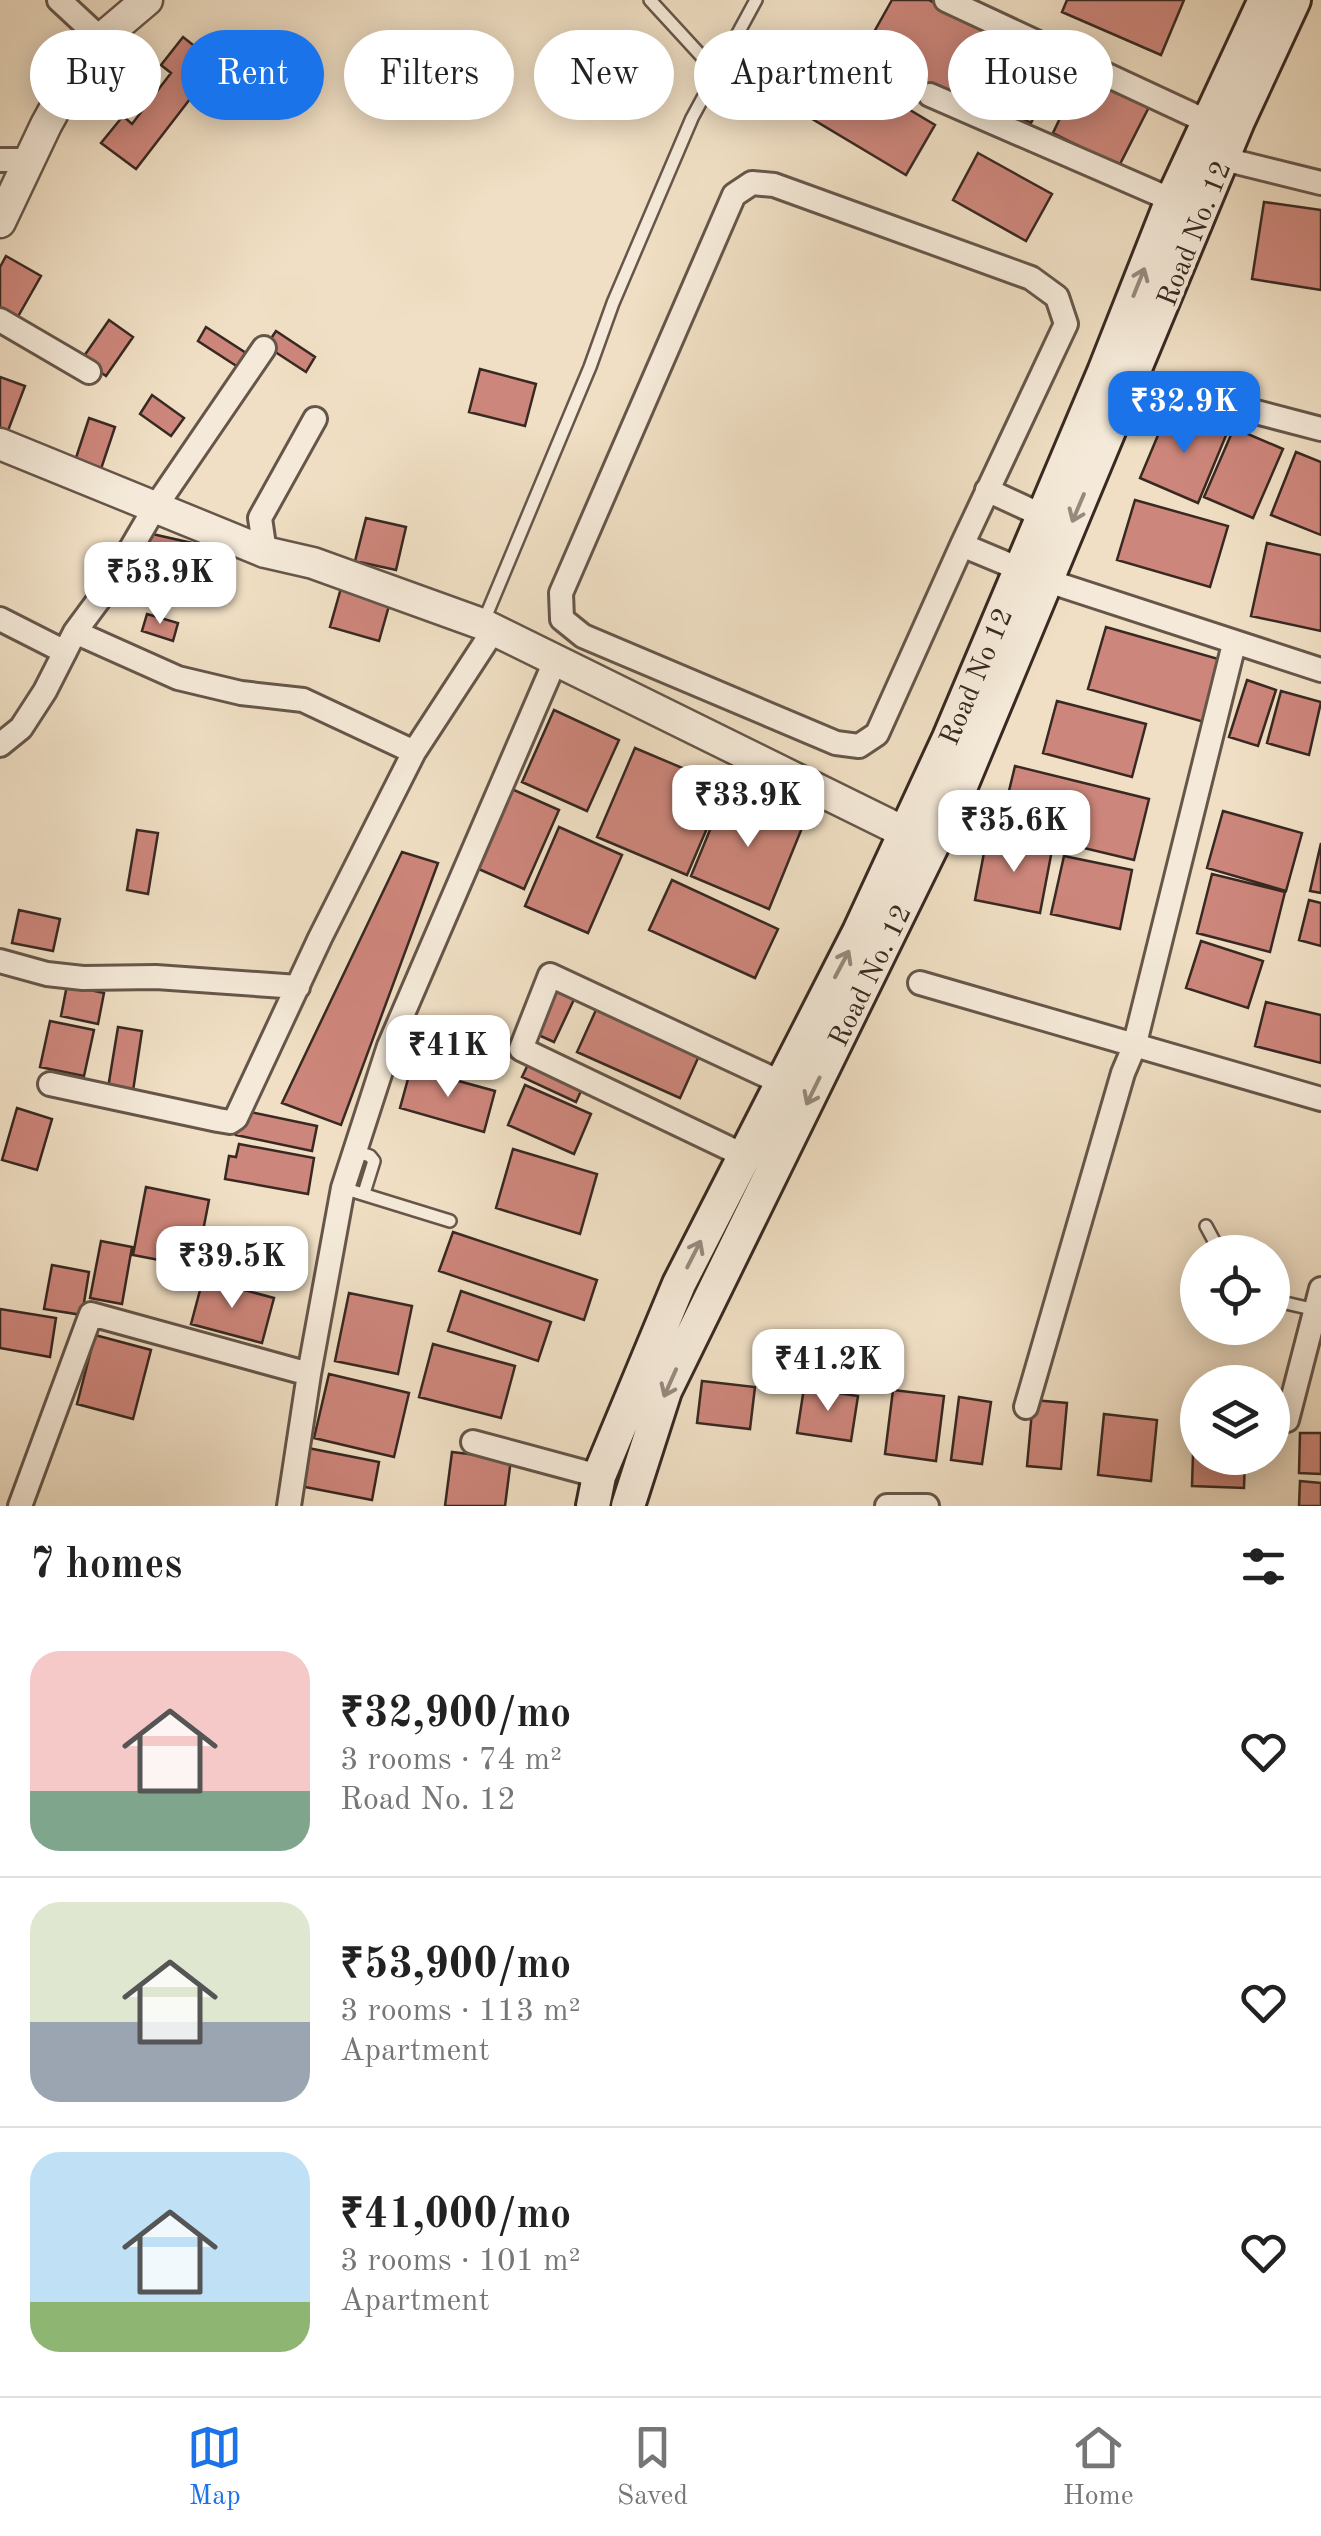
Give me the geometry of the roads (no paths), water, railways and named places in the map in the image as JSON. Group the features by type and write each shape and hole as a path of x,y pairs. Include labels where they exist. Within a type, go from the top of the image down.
{"main road":[{"name":"Road No 12","path":"596,1491 679,1284 859,932 949,738 1034,576 1043,516 1172,200 1265,0"},
{"name":"Road No. 12","path":"628,1506 666,1392 958,793 1034,576 1132,380 1238,121 1294,0"}],"street":[{"path":"60,0 92,30"},
{"path":"111,30 147,0"},
{"path":"946,0 1208,122"},
{"path":"930,96 1172,200"},
{"path":"0,222 14,160 42,120"},
{"path":"1224,159 1321,183"},
{"path":"752,183 774,185 1031,278 1057,297 1066,324 962,545 877,734 859,746 836,742 583,636 562,619 562,594 734,196 752,183"},
{"path":"0,320 90,372"},
{"path":"0,745 21,728 154,509 264,348"},
{"path":"1132,380 1321,429"},
{"path":"265,552 260,518 315,419"},
{"path":"0,444 265,552 314,563 488,628 904,832"},
{"path":"987,490 1043,516"},
{"path":"962,545 1034,576 1321,670"},
{"path":"0,619 178,678 240,694 303,700 414,752"},
{"path":"50,1084 230,1122 236,1118 414,752 488,628"},
{"path":"1026,1407 1123,1073 1134,1047 1234,644"},
{"path":"289,1506 309,1374 353,1191 355,1152 390,1046 556,660"},
{"path":"0,961 47,974 83,978 156,978 298,987"},
{"path":"744,1156 521,1049 550,975 782,1083"},
{"path":"920,983 1321,1098"},
{"path":"1290,1408 1318,1299"},
{"path":"20,1506 91,1314 309,1374"},
{"path":"473,1442 596,1491"},
{"path":"887,1506 926,1506"}],"lane":[{"path":"650,0 694,48"},
{"path":"740,30 756,0"},
{"path":"488,628 612,302 694,114"},
{"path":"353,1191 450,1221"},
{"path":"1206,1226 1211,1235"},
{"path":"1290,1300 1318,1299"}]}
